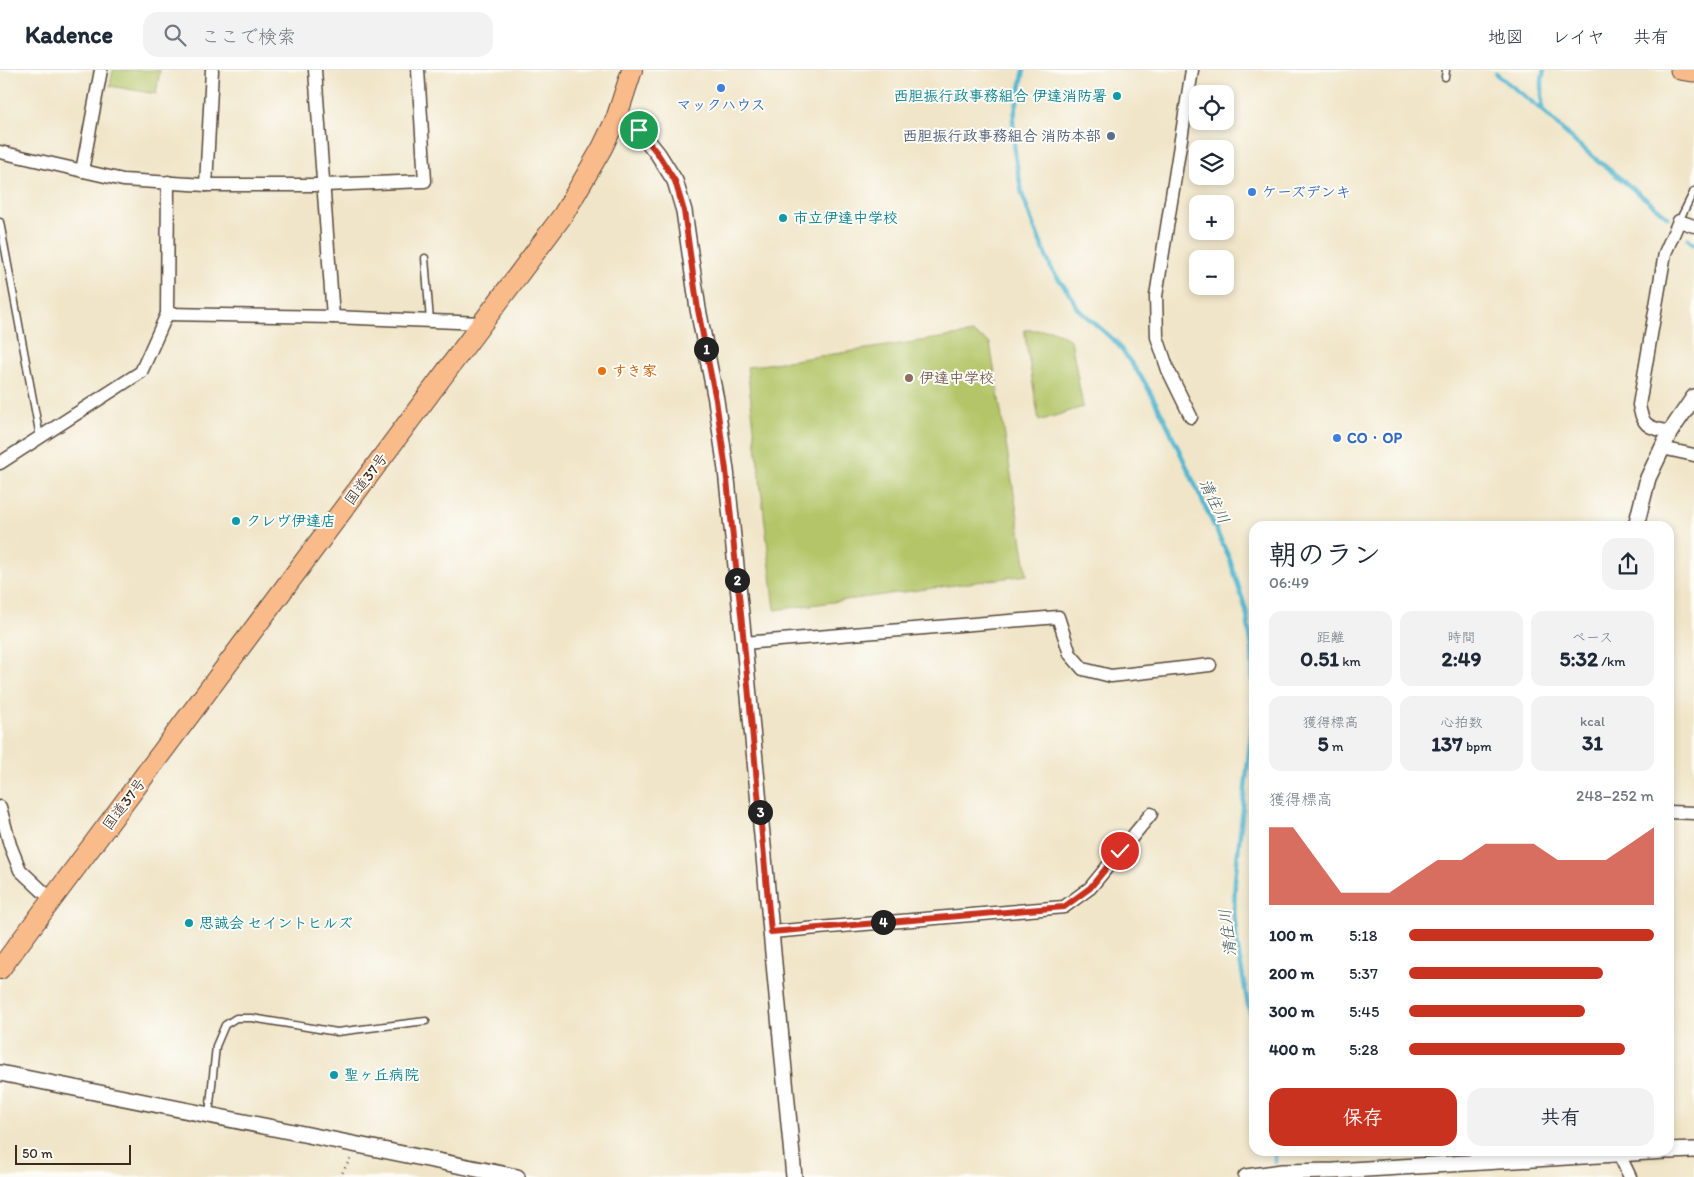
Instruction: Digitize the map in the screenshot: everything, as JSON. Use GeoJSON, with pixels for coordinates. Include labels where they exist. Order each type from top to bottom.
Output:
{"type":"FeatureCollection","features":[{"type":"Feature","properties":{"kind":"highway","name":"国道37号"},"geometry":{"type":"LineString","coordinates":[[0,969],[563,214],[602,148],[616,119],[632,70]]}},
{"type":"Feature","properties":{"kind":"main road"},"geometry":{"type":"LineString","coordinates":[[1680,70],[1694,72]]}},
{"type":"Feature","properties":{"kind":"street"},"geometry":{"type":"LineString","coordinates":[[82,171],[101,70]]}},
{"type":"Feature","properties":{"kind":"street"},"geometry":{"type":"LineString","coordinates":[[206,185],[212,70]]}},
{"type":"Feature","properties":{"kind":"street"},"geometry":{"type":"LineString","coordinates":[[315,70],[332,317]]}},
{"type":"Feature","properties":{"kind":"street"},"geometry":{"type":"LineString","coordinates":[[0,152],[123,180],[206,185],[324,185],[425,181],[418,70]]}},
{"type":"Feature","properties":{"kind":"street"},"geometry":{"type":"LineString","coordinates":[[1191,416],[1168,370],[1157,337],[1156,296],[1192,70]]}},
{"type":"Feature","properties":{"kind":"street"},"geometry":{"type":"LineString","coordinates":[[616,119],[639,130],[658,154],[675,181],[684,211],[698,310],[716,400],[726,470],[744,643],[794,1177]]}},
{"type":"Feature","properties":{"kind":"street"},"geometry":{"type":"LineString","coordinates":[[0,463],[141,372],[167,314],[168,182]]}},
{"type":"Feature","properties":{"kind":"street"},"geometry":{"type":"LineString","coordinates":[[1670,432],[1648,426],[1642,418],[1639,405],[1665,253],[1679,221],[1694,226]]}},
{"type":"Feature","properties":{"kind":"street"},"geometry":{"type":"LineString","coordinates":[[167,314],[332,317],[482,323]]}},
{"type":"Feature","properties":{"kind":"street"},"geometry":{"type":"LineString","coordinates":[[1637,521],[1648,478],[1670,432],[1694,396]]}},
{"type":"Feature","properties":{"kind":"street"},"geometry":{"type":"LineString","coordinates":[[1662,448],[1694,455]]}},
{"type":"Feature","properties":{"kind":"street"},"geometry":{"type":"LineString","coordinates":[[744,643],[1058,617],[1070,654],[1083,669],[1111,676],[1210,665]]}},
{"type":"Feature","properties":{"kind":"street"},"geometry":{"type":"LineString","coordinates":[[0,807],[10,845],[20,870],[52,900]]}},
{"type":"Feature","properties":{"kind":"street"},"geometry":{"type":"LineString","coordinates":[[1674,812],[1694,812]]}},
{"type":"Feature","properties":{"kind":"street"},"geometry":{"type":"LineString","coordinates":[[771,932],[1064,907],[1090,888],[1151,814]]}},
{"type":"Feature","properties":{"kind":"street"},"geometry":{"type":"LineString","coordinates":[[0,1073],[517,1177]]}},
{"type":"Feature","properties":{"kind":"street"},"geometry":{"type":"LineString","coordinates":[[1674,1151],[1694,1150]]}},
{"type":"Feature","properties":{"kind":"street"},"geometry":{"type":"LineString","coordinates":[[1246,1177],[1282,1172],[1334,1171],[1567,1156]]}},
{"type":"Feature","properties":{"kind":"street"},"geometry":{"type":"LineString","coordinates":[[1616,1156],[1630,1177]]}},
{"type":"Feature","properties":{"kind":"lane"},"geometry":{"type":"LineString","coordinates":[[1679,221],[1694,191]]}},
{"type":"Feature","properties":{"kind":"lane"},"geometry":{"type":"LineString","coordinates":[[0,222],[40,438]]}},
{"type":"Feature","properties":{"kind":"lane"},"geometry":{"type":"LineString","coordinates":[[425,258],[430,321]]}},
{"type":"Feature","properties":{"kind":"lane"},"geometry":{"type":"LineString","coordinates":[[209,1114],[216,1046],[225,1025],[236,1018],[252,1018],[337,1032],[426,1021]]}},
{"type":"Feature","properties":{"kind":"path"},"geometry":{"type":"LineString","coordinates":[[340,1177],[359,1144]]}},
{"type":"Feature","properties":{"kind":"green space"},"geometry":{"type":"Polygon","coordinates":[[[113,70],[160,70],[156,94],[110,86],[113,70]]]}},
{"type":"Feature","properties":{"kind":"green space"},"geometry":{"type":"Polygon","coordinates":[[[1024,330],[1053,330],[1071,340],[1083,407],[1039,421],[1024,330]]]}},
{"type":"Feature","properties":{"kind":"green space"},"geometry":{"type":"Polygon","coordinates":[[[973,333],[990,343],[1027,575],[775,610],[747,367],[973,333]]]}},
{"type":"Feature","properties":{"kind":"waterway","name":"清住川"},"geometry":{"type":"LineString","coordinates":[[1024,70],[1013,121],[1015,155],[1022,194],[1032,222],[1052,270],[1072,297],[1077,308],[1116,342],[1144,381],[1165,420],[1230,560],[1246,610],[1249,629]]}},
{"type":"Feature","properties":{"kind":"waterway"},"geometry":{"type":"LineString","coordinates":[[1544,70],[1542,110],[1575,142],[1668,217]]}},
{"type":"Feature","properties":{"kind":"waterway"},"geometry":{"type":"LineString","coordinates":[[1496,74],[1542,110]]}},
{"type":"Feature","properties":{"kind":"waterway"},"geometry":{"type":"LineString","coordinates":[[1688,239],[1694,244]]}},
{"type":"Feature","properties":{"kind":"waterway","name":"清住川"},"geometry":{"type":"LineString","coordinates":[[1249,752],[1235,880],[1234,913],[1237,944],[1249,1008]]}},
{"type":"Feature","properties":{"kind":"waterway","name":"清住川"},"geometry":{"type":"LineString","coordinates":[[1275,1156],[1275,1162]]}},
{"type":"Feature","properties":{"kind":"place","name":"マックハウス"},"geometry":{"type":"Point","coordinates":[721,88]}},
{"type":"Feature","properties":{"kind":"place","name":"西胆振行政事務組合 伊達消防署"},"geometry":{"type":"Point","coordinates":[1117,96]}},
{"type":"Feature","properties":{"kind":"place","name":"西胆振行政事務組合 消防本部"},"geometry":{"type":"Point","coordinates":[1111,136]}},
{"type":"Feature","properties":{"kind":"place","name":"ケーズデンキ"},"geometry":{"type":"Point","coordinates":[1252,192]}},
{"type":"Feature","properties":{"kind":"place","name":"市立伊達中学校"},"geometry":{"type":"Point","coordinates":[783,218]}},
{"type":"Feature","properties":{"kind":"place","name":"すき家"},"geometry":{"type":"Point","coordinates":[602,371]}},
{"type":"Feature","properties":{"kind":"place","name":"伊達中学校"},"geometry":{"type":"Point","coordinates":[909,378]}},
{"type":"Feature","properties":{"kind":"place","name":"CO・OP"},"geometry":{"type":"Point","coordinates":[1337,438]}},
{"type":"Feature","properties":{"kind":"place","name":"クレヴ伊達店"},"geometry":{"type":"Point","coordinates":[236,521]}},
{"type":"Feature","properties":{"kind":"place","name":"思誠会 セイントヒルズ"},"geometry":{"type":"Point","coordinates":[189,923]}},
{"type":"Feature","properties":{"kind":"place","name":"聖ヶ丘病院"},"geometry":{"type":"Point","coordinates":[334,1075]}},
{"type":"Feature","properties":{"kind":"route"},"geometry":{"type":"LineString","coordinates":[[639,130],[658,154],[675,181],[684,211],[698,310],[716,400],[726,470],[744,643],[771,932],[1064,907],[1090,888],[1120,851]]}}]}
